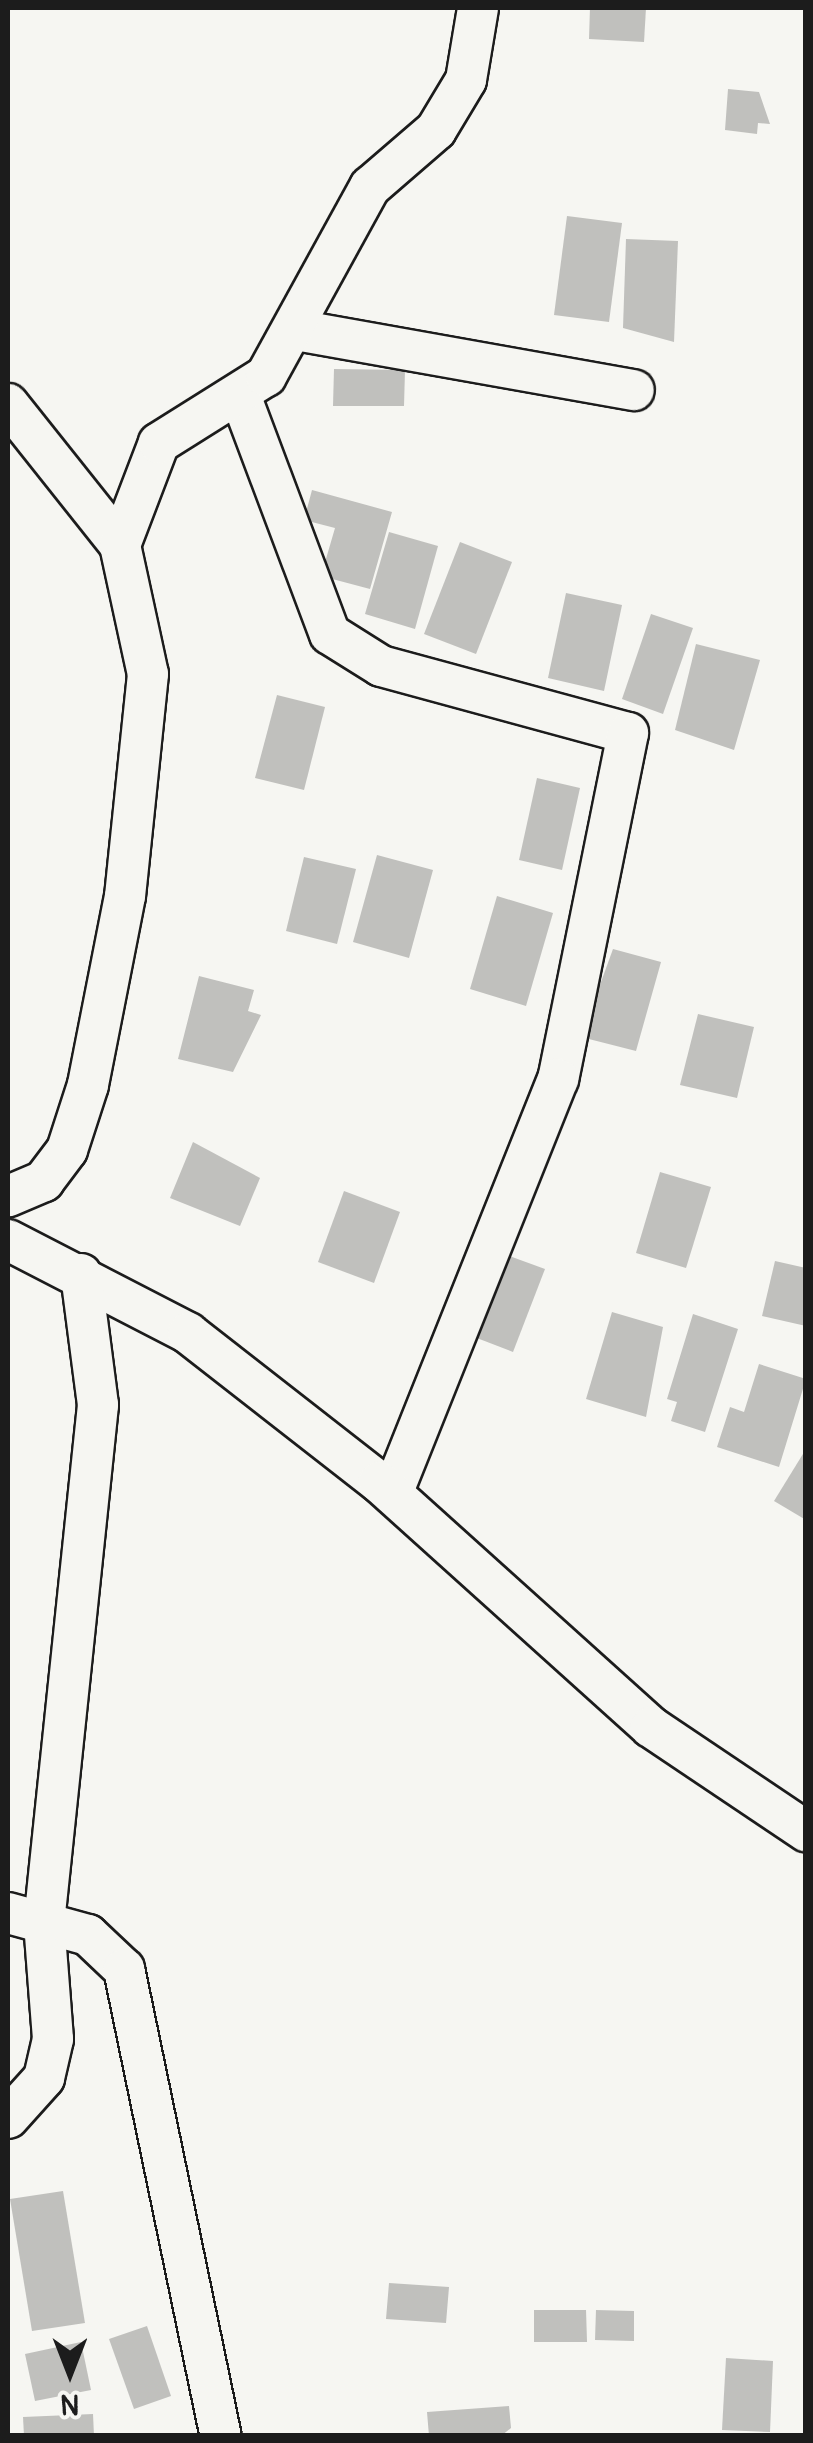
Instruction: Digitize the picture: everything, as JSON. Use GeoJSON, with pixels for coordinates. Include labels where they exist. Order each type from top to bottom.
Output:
{"type":"FeatureCollection","features":[{"type":"Feature","properties":{"kind":"street"},"geometry":{"type":"LineString","coordinates":[[120,544],[159,443],[266,376],[296,330],[370,187],[436,130],[466,80],[478,8]]}},
{"type":"Feature","properties":{"kind":"street"},"geometry":{"type":"LineString","coordinates":[[296,330],[634,390]]}},
{"type":"Feature","properties":{"kind":"street"},"geometry":{"type":"LineString","coordinates":[[240,395],[330,634],[381,666],[628,733],[558,1079],[392,1493]]}},
{"type":"Feature","properties":{"kind":"street"},"geometry":{"type":"LineString","coordinates":[[8,404],[120,544],[148,674],[124,896],[67,1150],[44,1181],[8,1196]]}},
{"type":"Feature","properties":{"kind":"street"},"geometry":{"type":"LineString","coordinates":[[8,1240],[81,1274],[188,1333],[392,1493],[651,1726],[806,1830]]}},
{"type":"Feature","properties":{"kind":"street"},"geometry":{"type":"LineString","coordinates":[[8,2118],[44,2078],[53,2038],[26,1918],[98,1405],[81,1274]]}},
{"type":"Feature","properties":{"kind":"street"},"geometry":{"type":"LineString","coordinates":[[26,1918],[88,1934],[124,1969],[220,2436]]}},
{"type":"Feature","properties":{"kind":"building"},"geometry":{"type":"Polygon","coordinates":[[[590,8],[646,8],[644,42],[589,39],[590,8]]]}},
{"type":"Feature","properties":{"kind":"building"},"geometry":{"type":"Polygon","coordinates":[[[728,89],[759,92],[770,124],[758,123],[757,134],[725,130],[728,89]]]}},
{"type":"Feature","properties":{"kind":"building"},"geometry":{"type":"Polygon","coordinates":[[[567,216],[622,223],[609,322],[554,315],[567,216]]]}},
{"type":"Feature","properties":{"kind":"building"},"geometry":{"type":"Polygon","coordinates":[[[626,239],[678,241],[674,342],[623,328],[626,239]]]}},
{"type":"Feature","properties":{"kind":"building"},"geometry":{"type":"Polygon","coordinates":[[[334,369],[405,370],[404,406],[333,406],[334,369]]]}},
{"type":"Feature","properties":{"kind":"building"},"geometry":{"type":"Polygon","coordinates":[[[312,490],[392,512],[370,589],[321,576],[335,528],[304,520],[312,490]]]}},
{"type":"Feature","properties":{"kind":"building"},"geometry":{"type":"Polygon","coordinates":[[[389,532],[438,546],[415,629],[365,614],[389,532]]]}},
{"type":"Feature","properties":{"kind":"building"},"geometry":{"type":"Polygon","coordinates":[[[460,542],[512,562],[476,654],[424,634],[460,542]]]}},
{"type":"Feature","properties":{"kind":"building"},"geometry":{"type":"Polygon","coordinates":[[[566,593],[622,605],[604,691],[548,678],[566,593]]]}},
{"type":"Feature","properties":{"kind":"building"},"geometry":{"type":"Polygon","coordinates":[[[651,614],[693,628],[663,714],[622,699],[651,614]]]}},
{"type":"Feature","properties":{"kind":"building"},"geometry":{"type":"Polygon","coordinates":[[[696,644],[760,660],[734,750],[675,730],[696,644]]]}},
{"type":"Feature","properties":{"kind":"building"},"geometry":{"type":"Polygon","coordinates":[[[277,695],[325,707],[304,790],[255,778],[277,695]]]}},
{"type":"Feature","properties":{"kind":"building"},"geometry":{"type":"Polygon","coordinates":[[[537,778],[580,788],[562,870],[519,860],[537,778]]]}},
{"type":"Feature","properties":{"kind":"building"},"geometry":{"type":"Polygon","coordinates":[[[377,855],[433,870],[409,958],[353,942],[377,855]]]}},
{"type":"Feature","properties":{"kind":"building"},"geometry":{"type":"Polygon","coordinates":[[[304,857],[356,869],[337,944],[286,931],[304,857]]]}},
{"type":"Feature","properties":{"kind":"building"},"geometry":{"type":"Polygon","coordinates":[[[497,896],[553,913],[526,1006],[470,989],[497,896]]]}},
{"type":"Feature","properties":{"kind":"building"},"geometry":{"type":"Polygon","coordinates":[[[613,949],[661,962],[636,1051],[581,1037],[613,949]]]}},
{"type":"Feature","properties":{"kind":"building"},"geometry":{"type":"Polygon","coordinates":[[[199,976],[254,990],[248,1011],[261,1015],[233,1072],[178,1059],[199,976]]]}},
{"type":"Feature","properties":{"kind":"building"},"geometry":{"type":"Polygon","coordinates":[[[698,1014],[754,1027],[737,1098],[680,1085],[698,1014]]]}},
{"type":"Feature","properties":{"kind":"building"},"geometry":{"type":"Polygon","coordinates":[[[193,1142],[260,1178],[240,1226],[170,1198],[193,1142]]]}},
{"type":"Feature","properties":{"kind":"building"},"geometry":{"type":"Polygon","coordinates":[[[660,1172],[711,1187],[686,1268],[636,1253],[660,1172]]]}},
{"type":"Feature","properties":{"kind":"building"},"geometry":{"type":"Polygon","coordinates":[[[344,1191],[400,1212],[374,1283],[318,1262],[344,1191]]]}},
{"type":"Feature","properties":{"kind":"building"},"geometry":{"type":"Polygon","coordinates":[[[501,1253],[545,1269],[513,1352],[469,1335],[501,1253]]]}},
{"type":"Feature","properties":{"kind":"building"},"geometry":{"type":"Polygon","coordinates":[[[775,1261],[806,1268],[806,1326],[762,1316],[775,1261]]]}},
{"type":"Feature","properties":{"kind":"building"},"geometry":{"type":"Polygon","coordinates":[[[612,1312],[663,1327],[646,1417],[586,1399],[612,1312]]]}},
{"type":"Feature","properties":{"kind":"building"},"geometry":{"type":"Polygon","coordinates":[[[693,1314],[738,1329],[705,1432],[671,1421],[677,1402],[667,1399],[693,1314]]]}},
{"type":"Feature","properties":{"kind":"building"},"geometry":{"type":"Polygon","coordinates":[[[759,1364],[806,1379],[779,1467],[717,1447],[730,1407],[744,1412],[759,1364]]]}},
{"type":"Feature","properties":{"kind":"building"},"geometry":{"type":"Polygon","coordinates":[[[806,1449],[806,1520],[774,1501],[806,1449]]]}},
{"type":"Feature","properties":{"kind":"building"},"geometry":{"type":"Polygon","coordinates":[[[63,2191],[85,2323],[32,2331],[10,2199],[63,2191]]]}},
{"type":"Feature","properties":{"kind":"building"},"geometry":{"type":"Polygon","coordinates":[[[389,2283],[449,2287],[446,2323],[386,2319],[389,2283]]]}},
{"type":"Feature","properties":{"kind":"building"},"geometry":{"type":"Polygon","coordinates":[[[534,2310],[586,2310],[587,2342],[534,2342],[534,2310]]]}},
{"type":"Feature","properties":{"kind":"building"},"geometry":{"type":"Polygon","coordinates":[[[596,2310],[634,2311],[634,2341],[595,2340],[596,2310]]]}},
{"type":"Feature","properties":{"kind":"building"},"geometry":{"type":"Polygon","coordinates":[[[147,2326],[171,2396],[134,2409],[109,2339],[147,2326]]]}},
{"type":"Feature","properties":{"kind":"building"},"geometry":{"type":"Polygon","coordinates":[[[81,2342],[91,2390],[35,2401],[25,2354],[81,2342]]]}},
{"type":"Feature","properties":{"kind":"building"},"geometry":{"type":"Polygon","coordinates":[[[726,2358],[773,2361],[770,2432],[722,2430],[726,2358]]]}},
{"type":"Feature","properties":{"kind":"building"},"geometry":{"type":"Polygon","coordinates":[[[509,2406],[511,2428],[501,2436],[429,2436],[427,2412],[509,2406]]]}},
{"type":"Feature","properties":{"kind":"building"},"geometry":{"type":"Polygon","coordinates":[[[93,2414],[94,2436],[24,2436],[23,2417],[93,2414]]]}}]}
